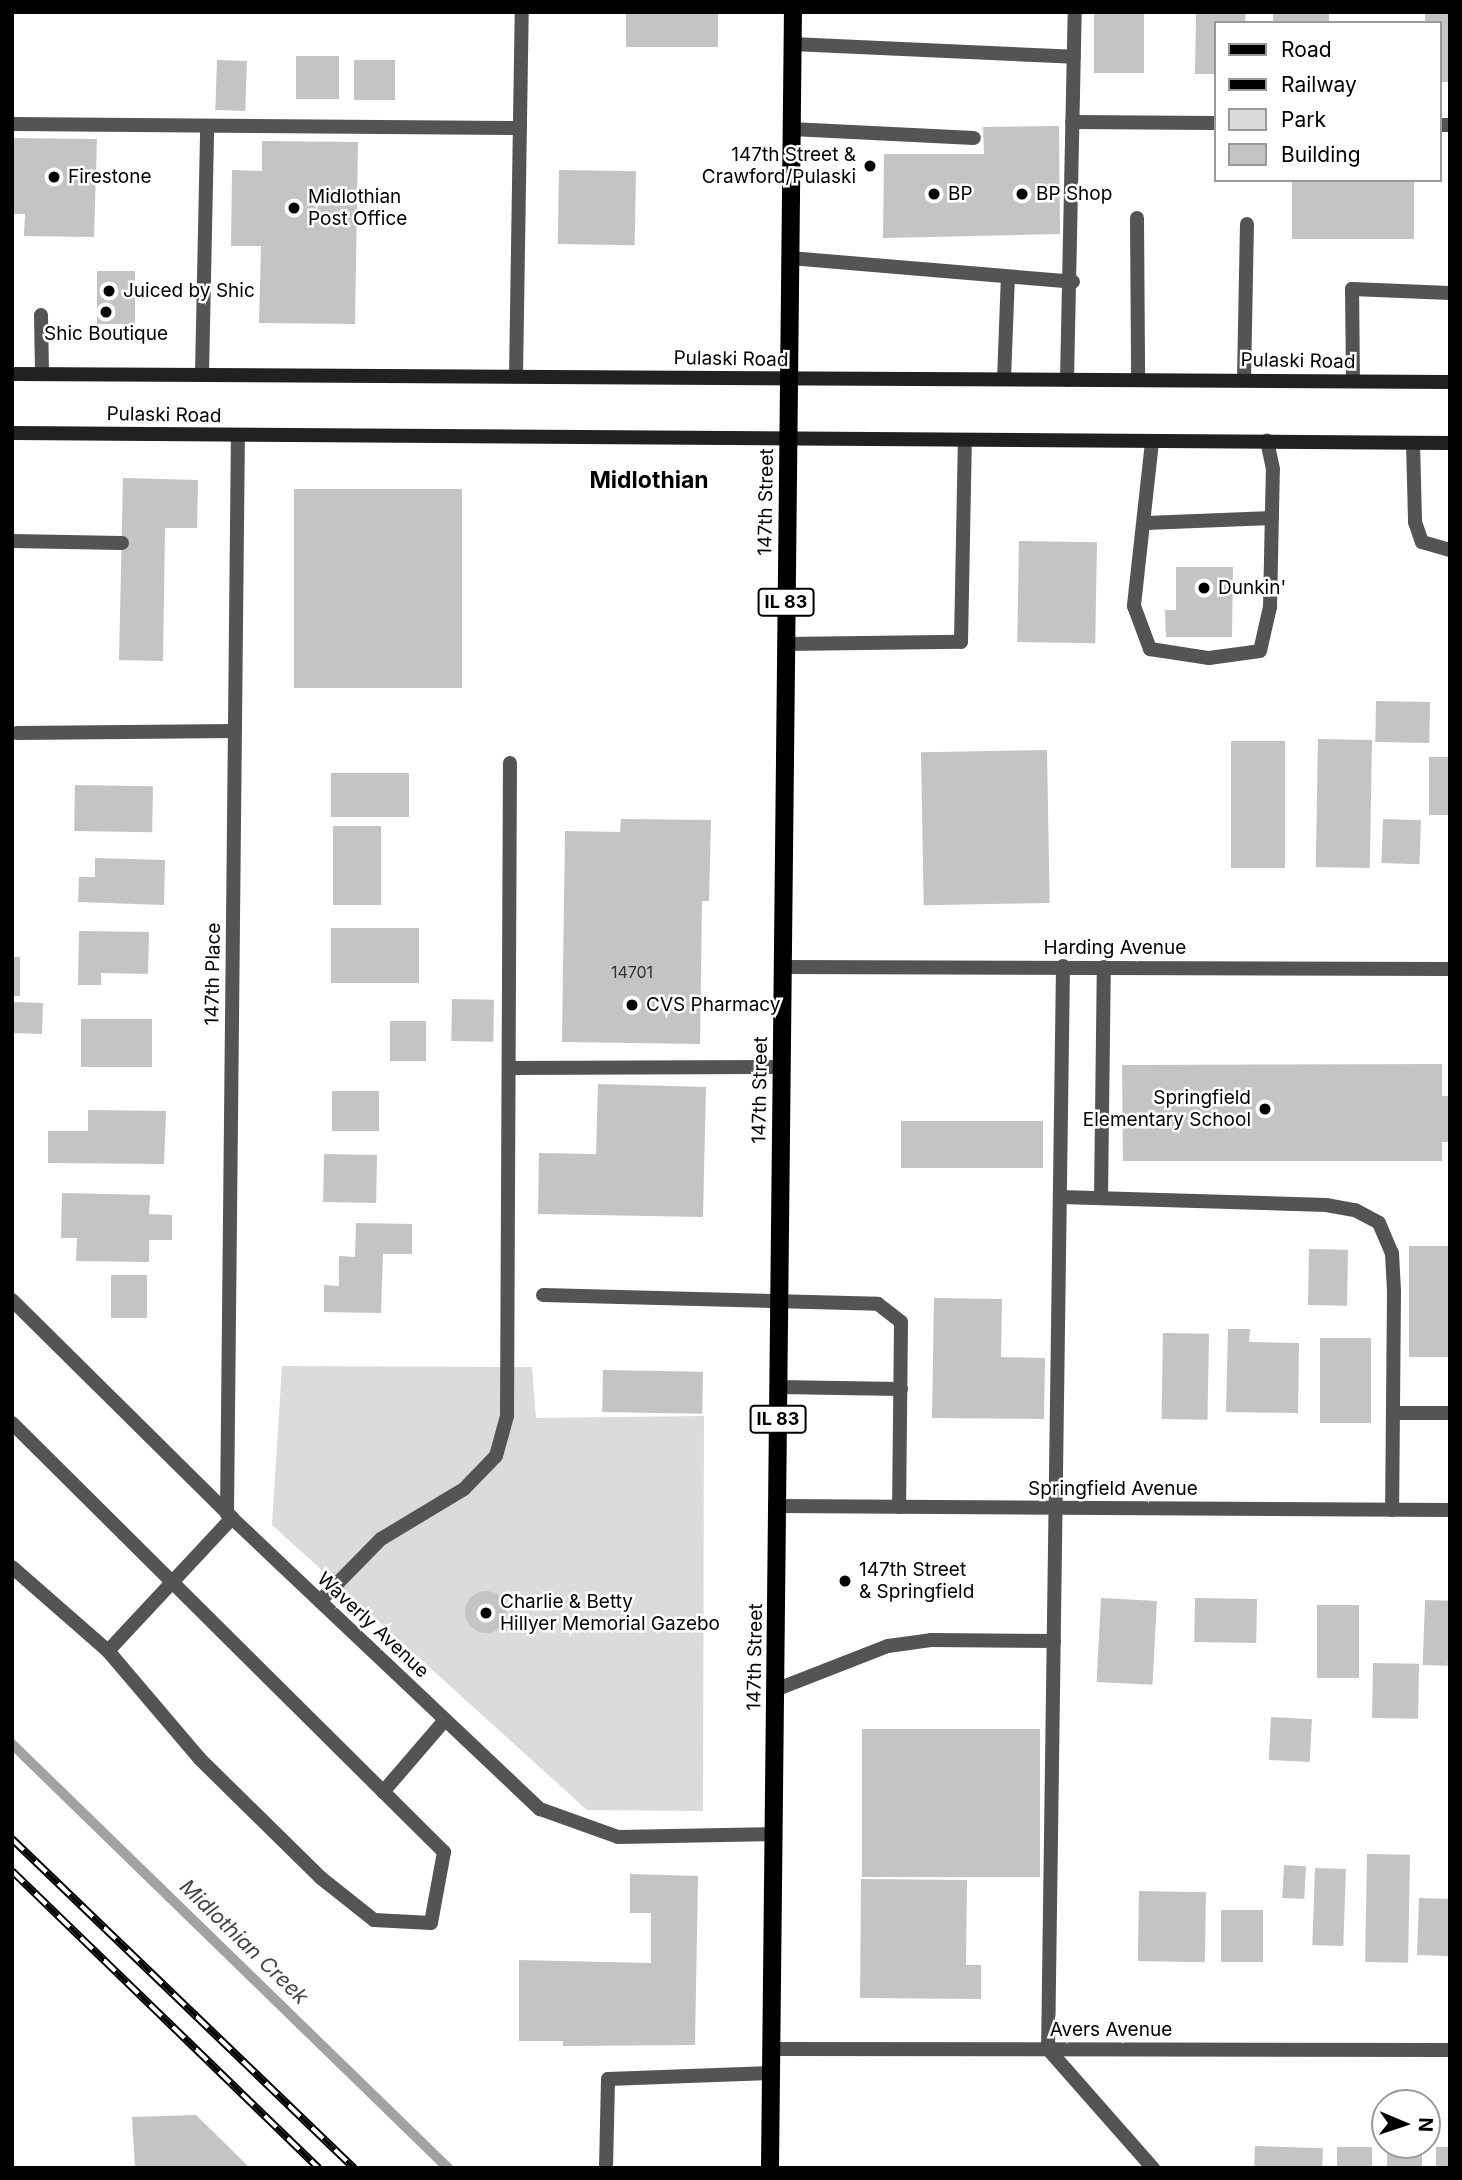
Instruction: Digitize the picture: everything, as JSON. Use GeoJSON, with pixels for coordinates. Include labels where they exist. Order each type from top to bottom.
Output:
{"type":"FeatureCollection","features":[{"type":"Feature","properties":{"kind":"main road","name":"147th Street"},"geometry":{"type":"LineString","coordinates":[[770,2168],[793,12]]}},
{"type":"Feature","properties":{"kind":"main road","name":"Pulaski Road"},"geometry":{"type":"LineString","coordinates":[[12,374],[1450,382]]}},
{"type":"Feature","properties":{"kind":"main road","name":"Pulaski Road"},"geometry":{"type":"LineString","coordinates":[[12,433],[1450,443]]}},
{"type":"Feature","properties":{"kind":"street"},"geometry":{"type":"LineString","coordinates":[[516,376],[522,12]]}},
{"type":"Feature","properties":{"kind":"street"},"geometry":{"type":"LineString","coordinates":[[1067,380],[1073,282],[1072,122],[1075,12]]}},
{"type":"Feature","properties":{"kind":"street"},"geometry":{"type":"LineString","coordinates":[[792,44],[1074,57]]}},
{"type":"Feature","properties":{"kind":"street"},"geometry":{"type":"LineString","coordinates":[[1072,122],[1214,123]]}},
{"type":"Feature","properties":{"kind":"street"},"geometry":{"type":"LineString","coordinates":[[12,124],[520,128]]}},
{"type":"Feature","properties":{"kind":"street"},"geometry":{"type":"LineString","coordinates":[[202,374],[207,126]]}},
{"type":"Feature","properties":{"kind":"street"},"geometry":{"type":"LineString","coordinates":[[791,129],[974,138]]}},
{"type":"Feature","properties":{"kind":"street"},"geometry":{"type":"LineString","coordinates":[[1138,218],[1138,380]]}},
{"type":"Feature","properties":{"kind":"street"},"geometry":{"type":"LineString","coordinates":[[1244,379],[1247,224]]}},
{"type":"Feature","properties":{"kind":"street"},"geometry":{"type":"LineString","coordinates":[[790,258],[1073,282]]}},
{"type":"Feature","properties":{"kind":"street"},"geometry":{"type":"LineString","coordinates":[[1004,379],[1008,276]]}},
{"type":"Feature","properties":{"kind":"street"},"geometry":{"type":"LineString","coordinates":[[1353,381],[1352,289],[1450,293]]}},
{"type":"Feature","properties":{"kind":"street"},"geometry":{"type":"LineString","coordinates":[[41,315],[42,374]]}},
{"type":"Feature","properties":{"kind":"street","name":"147th Place"},"geometry":{"type":"LineString","coordinates":[[230,1516],[238,435]]}},
{"type":"Feature","properties":{"kind":"street"},"geometry":{"type":"LineString","coordinates":[[785,644],[961,642],[965,441]]}},
{"type":"Feature","properties":{"kind":"street"},"geometry":{"type":"LineString","coordinates":[[1152,442],[1146,523],[1134,606],[1150,649],[1209,658],[1260,651],[1270,607],[1273,469],[1267,442]]}},
{"type":"Feature","properties":{"kind":"street"},"geometry":{"type":"LineString","coordinates":[[1413,443],[1415,522],[1422,542],[1450,550]]}},
{"type":"Feature","properties":{"kind":"street"},"geometry":{"type":"LineString","coordinates":[[1146,523],[1272,519]]}},
{"type":"Feature","properties":{"kind":"street"},"geometry":{"type":"LineString","coordinates":[[12,541],[122,543]]}},
{"type":"Feature","properties":{"kind":"street"},"geometry":{"type":"LineString","coordinates":[[17,733],[235,731]]}},
{"type":"Feature","properties":{"kind":"street"},"geometry":{"type":"LineString","coordinates":[[320,1601],[381,1539],[464,1489],[496,1456],[507,1416],[510,763]]}},
{"type":"Feature","properties":{"kind":"street"},"geometry":{"type":"LineString","coordinates":[[1063,966],[1048,2049],[1153,2168]]}},
{"type":"Feature","properties":{"kind":"street","name":"Harding Avenue"},"geometry":{"type":"LineString","coordinates":[[782,967],[1449,969]]}},
{"type":"Feature","properties":{"kind":"street"},"geometry":{"type":"LineString","coordinates":[[1101,1198],[1104,967]]}},
{"type":"Feature","properties":{"kind":"street"},"geometry":{"type":"LineString","coordinates":[[509,1068],[781,1067]]}},
{"type":"Feature","properties":{"kind":"street"},"geometry":{"type":"LineString","coordinates":[[1060,1197],[1326,1205],[1355,1210],[1379,1223],[1392,1253],[1395,1292],[1392,1510]]}},
{"type":"Feature","properties":{"kind":"street"},"geometry":{"type":"LineString","coordinates":[[543,1295],[878,1304],[901,1322],[899,1507]]}},
{"type":"Feature","properties":{"kind":"street","name":"Waverly Avenue"},"geometry":{"type":"LineString","coordinates":[[12,1300],[230,1516],[540,1809],[618,1837],[774,1834]]}},
{"type":"Feature","properties":{"kind":"street"},"geometry":{"type":"LineString","coordinates":[[778,1387],[901,1389]]}},
{"type":"Feature","properties":{"kind":"street"},"geometry":{"type":"LineString","coordinates":[[1393,1413],[1450,1413]]}},
{"type":"Feature","properties":{"kind":"street"},"geometry":{"type":"LineString","coordinates":[[12,1423],[444,1852],[431,1923],[374,1920],[321,1878],[200,1759],[108,1651],[12,1567]]}},
{"type":"Feature","properties":{"kind":"street","name":"Springfield Avenue"},"geometry":{"type":"LineString","coordinates":[[777,1506],[1450,1510]]}},
{"type":"Feature","properties":{"kind":"street"},"geometry":{"type":"LineString","coordinates":[[108,1651],[230,1516]]}},
{"type":"Feature","properties":{"kind":"street"},"geometry":{"type":"LineString","coordinates":[[775,1690],[888,1646],[931,1640],[1054,1642]]}},
{"type":"Feature","properties":{"kind":"street"},"geometry":{"type":"LineString","coordinates":[[383,1792],[445,1720]]}},
{"type":"Feature","properties":{"kind":"street","name":"Avers Avenue"},"geometry":{"type":"LineString","coordinates":[[772,2049],[1450,2050]]}},
{"type":"Feature","properties":{"kind":"street"},"geometry":{"type":"LineString","coordinates":[[606,2168],[608,2079],[772,2073]]}},
{"type":"Feature","properties":{"kind":"green space"},"geometry":{"type":"Polygon","coordinates":[[[282,1366],[532,1367],[536,1418],[704,1416],[703,1811],[587,1810],[272,1525],[282,1366]]]}},
{"type":"Feature","properties":{"kind":"building"},"geometry":{"type":"Polygon","coordinates":[[[626,12],[718,12],[718,47],[626,47],[626,12]]]}},
{"type":"Feature","properties":{"kind":"building"},"geometry":{"type":"Polygon","coordinates":[[[1094,12],[1144,12],[1144,73],[1094,73],[1094,12]]]}},
{"type":"Feature","properties":{"kind":"building"},"geometry":{"type":"Polygon","coordinates":[[[1196,12],[1246,12],[1245,21],[1214,21],[1214,74],[1195,74],[1196,12]]]}},
{"type":"Feature","properties":{"kind":"building"},"geometry":{"type":"Polygon","coordinates":[[[1273,12],[1329,12],[1329,21],[1273,21],[1273,12]]]}},
{"type":"Feature","properties":{"kind":"building"},"geometry":{"type":"Polygon","coordinates":[[[1425,12],[1450,12],[1450,82],[1441,82],[1441,21],[1425,21],[1425,12]]]}},
{"type":"Feature","properties":{"kind":"building"},"geometry":{"type":"Polygon","coordinates":[[[296,56],[339,56],[339,99],[296,99],[296,56]]]}},
{"type":"Feature","properties":{"kind":"building"},"geometry":{"type":"Polygon","coordinates":[[[217,60],[247,61],[245,111],[215,110],[217,60]]]}},
{"type":"Feature","properties":{"kind":"building"},"geometry":{"type":"Polygon","coordinates":[[[354,60],[395,60],[395,100],[354,100],[354,60]]]}},
{"type":"Feature","properties":{"kind":"building"},"geometry":{"type":"Polygon","coordinates":[[[1059,126],[1060,234],[883,238],[884,154],[984,154],[983,127],[1059,126]]]}},
{"type":"Feature","properties":{"kind":"building","name":"Firestone"},"geometry":{"type":"Polygon","coordinates":[[[12,138],[97,139],[94,237],[24,236],[25,214],[12,214],[12,138]]]}},
{"type":"Feature","properties":{"kind":"building","name":"Midlothian Post Office"},"geometry":{"type":"Polygon","coordinates":[[[262,141],[358,142],[355,324],[259,323],[261,246],[231,246],[232,170],[262,171],[262,141]]]}},
{"type":"Feature","properties":{"kind":"building"},"geometry":{"type":"Polygon","coordinates":[[[559,170],[636,171],[635,245],[558,244],[559,170]]]}},
{"type":"Feature","properties":{"kind":"building"},"geometry":{"type":"Polygon","coordinates":[[[1292,182],[1414,182],[1414,239],[1292,239],[1292,182]]]}},
{"type":"Feature","properties":{"kind":"building"},"geometry":{"type":"Polygon","coordinates":[[[97,271],[135,271],[135,324],[97,324],[97,271]]]}},
{"type":"Feature","properties":{"kind":"building"},"geometry":{"type":"Polygon","coordinates":[[[123,478],[198,480],[197,528],[165,528],[163,661],[119,660],[123,478]]]}},
{"type":"Feature","properties":{"kind":"building"},"geometry":{"type":"Polygon","coordinates":[[[294,489],[462,489],[462,688],[294,688],[294,489]]]}},
{"type":"Feature","properties":{"kind":"building"},"geometry":{"type":"Polygon","coordinates":[[[1019,541],[1097,542],[1095,643],[1017,642],[1019,541]]]}},
{"type":"Feature","properties":{"kind":"building","name":"Dunkin'"},"geometry":{"type":"Polygon","coordinates":[[[1176,567],[1233,567],[1232,637],[1166,637],[1165,610],[1176,610],[1176,567]]]}},
{"type":"Feature","properties":{"kind":"building"},"geometry":{"type":"Polygon","coordinates":[[[1376,701],[1430,702],[1429,743],[1375,742],[1376,701]]]}},
{"type":"Feature","properties":{"kind":"building"},"geometry":{"type":"Polygon","coordinates":[[[1318,739],[1372,740],[1370,868],[1316,867],[1318,739]]]}},
{"type":"Feature","properties":{"kind":"building"},"geometry":{"type":"Polygon","coordinates":[[[1231,741],[1285,741],[1285,868],[1231,868],[1231,741]]]}},
{"type":"Feature","properties":{"kind":"building"},"geometry":{"type":"Polygon","coordinates":[[[1047,750],[1050,903],[924,905],[921,752],[1047,750]]]}},
{"type":"Feature","properties":{"kind":"building"},"geometry":{"type":"Polygon","coordinates":[[[1429,757],[1450,757],[1450,815],[1429,815],[1429,757]]]}},
{"type":"Feature","properties":{"kind":"building"},"geometry":{"type":"Polygon","coordinates":[[[331,773],[409,773],[409,817],[331,817],[331,773]]]}},
{"type":"Feature","properties":{"kind":"building"},"geometry":{"type":"Polygon","coordinates":[[[75,785],[153,786],[152,832],[74,831],[75,785]]]}},
{"type":"Feature","properties":{"kind":"building","name":"CVS Pharmacy"},"geometry":{"type":"Polygon","coordinates":[[[621,819],[711,820],[709,901],[702,901],[700,1044],[562,1042],[565,831],[620,832],[621,819]]]}},
{"type":"Feature","properties":{"kind":"building"},"geometry":{"type":"Polygon","coordinates":[[[1383,819],[1421,820],[1419,864],[1381,863],[1383,819]]]}},
{"type":"Feature","properties":{"kind":"building"},"geometry":{"type":"Polygon","coordinates":[[[333,826],[381,826],[381,905],[333,905],[333,826]]]}},
{"type":"Feature","properties":{"kind":"building"},"geometry":{"type":"Polygon","coordinates":[[[95,858],[165,860],[164,905],[78,902],[79,877],[95,877],[95,858]]]}},
{"type":"Feature","properties":{"kind":"building"},"geometry":{"type":"Polygon","coordinates":[[[331,928],[419,928],[419,983],[331,983],[331,928]]]}},
{"type":"Feature","properties":{"kind":"building"},"geometry":{"type":"Polygon","coordinates":[[[79,931],[149,932],[148,974],[101,973],[101,985],[78,985],[79,931]]]}},
{"type":"Feature","properties":{"kind":"building"},"geometry":{"type":"Polygon","coordinates":[[[12,957],[20,957],[20,996],[12,996],[12,957]]]}},
{"type":"Feature","properties":{"kind":"building"},"geometry":{"type":"Polygon","coordinates":[[[452,999],[494,1000],[493,1042],[451,1041],[452,999]]]}},
{"type":"Feature","properties":{"kind":"building"},"geometry":{"type":"Polygon","coordinates":[[[12,1002],[43,1003],[42,1034],[12,1033],[12,1002]]]}},
{"type":"Feature","properties":{"kind":"building"},"geometry":{"type":"Polygon","coordinates":[[[81,1019],[152,1019],[152,1067],[81,1067],[81,1019]]]}},
{"type":"Feature","properties":{"kind":"building"},"geometry":{"type":"Polygon","coordinates":[[[390,1021],[426,1021],[426,1061],[390,1061],[390,1021]]]}},
{"type":"Feature","properties":{"kind":"building"},"geometry":{"type":"Polygon","coordinates":[[[1442,1064],[1442,1096],[1450,1096],[1450,1142],[1442,1142],[1442,1161],[1123,1161],[1122,1065],[1442,1064]]]}},
{"type":"Feature","properties":{"kind":"building"},"geometry":{"type":"Polygon","coordinates":[[[598,1084],[706,1087],[703,1217],[538,1214],[539,1153],[596,1154],[598,1084]]]}},
{"type":"Feature","properties":{"kind":"building"},"geometry":{"type":"Polygon","coordinates":[[[332,1091],[379,1091],[379,1131],[332,1131],[332,1091]]]}},
{"type":"Feature","properties":{"kind":"building"},"geometry":{"type":"Polygon","coordinates":[[[88,1110],[166,1111],[164,1164],[48,1163],[48,1131],[88,1131],[88,1110]]]}},
{"type":"Feature","properties":{"kind":"building"},"geometry":{"type":"Polygon","coordinates":[[[901,1121],[1043,1121],[1043,1168],[901,1168],[901,1121]]]}},
{"type":"Feature","properties":{"kind":"building"},"geometry":{"type":"Polygon","coordinates":[[[324,1154],[377,1155],[376,1203],[323,1202],[324,1154]]]}},
{"type":"Feature","properties":{"kind":"building"},"geometry":{"type":"Polygon","coordinates":[[[62,1193],[150,1195],[149,1214],[172,1215],[172,1240],[149,1240],[149,1262],[76,1261],[77,1238],[61,1238],[62,1193]]]}},
{"type":"Feature","properties":{"kind":"building"},"geometry":{"type":"Polygon","coordinates":[[[356,1223],[412,1224],[412,1254],[383,1254],[381,1313],[324,1312],[324,1285],[339,1286],[339,1256],[355,1257],[356,1223]]]}},
{"type":"Feature","properties":{"kind":"building"},"geometry":{"type":"Polygon","coordinates":[[[1409,1246],[1450,1246],[1450,1357],[1409,1357],[1409,1246]]]}},
{"type":"Feature","properties":{"kind":"building"},"geometry":{"type":"Polygon","coordinates":[[[1309,1249],[1348,1250],[1347,1306],[1308,1305],[1309,1249]]]}},
{"type":"Feature","properties":{"kind":"building"},"geometry":{"type":"Polygon","coordinates":[[[111,1275],[147,1275],[147,1318],[111,1318],[111,1275]]]}},
{"type":"Feature","properties":{"kind":"building"},"geometry":{"type":"Polygon","coordinates":[[[934,1298],[1002,1299],[1001,1357],[1045,1358],[1044,1419],[932,1418],[934,1298]]]}},
{"type":"Feature","properties":{"kind":"building"},"geometry":{"type":"Polygon","coordinates":[[[1228,1329],[1250,1329],[1249,1342],[1299,1343],[1298,1413],[1226,1412],[1228,1329]]]}},
{"type":"Feature","properties":{"kind":"building"},"geometry":{"type":"Polygon","coordinates":[[[1163,1333],[1209,1334],[1207,1420],[1161,1419],[1163,1333]]]}},
{"type":"Feature","properties":{"kind":"building"},"geometry":{"type":"Polygon","coordinates":[[[1320,1338],[1371,1338],[1371,1423],[1320,1423],[1320,1338]]]}},
{"type":"Feature","properties":{"kind":"building"},"geometry":{"type":"Polygon","coordinates":[[[603,1370],[703,1372],[702,1414],[602,1412],[603,1370]]]}},
{"type":"Feature","properties":{"kind":"building","name":"Charlie & Betty Hillyer Memorial Gazebo"},"geometry":{"type":"Polygon","coordinates":[[[486,1591],[501,1597],[507,1612],[501,1627],[486,1633],[471,1627],[465,1612],[471,1597],[486,1591]]]}},
{"type":"Feature","properties":{"kind":"building"},"geometry":{"type":"Polygon","coordinates":[[[1101,1598],[1157,1601],[1153,1685],[1097,1682],[1101,1598]]]}},
{"type":"Feature","properties":{"kind":"building"},"geometry":{"type":"Polygon","coordinates":[[[1195,1598],[1257,1599],[1256,1643],[1194,1642],[1195,1598]]]}},
{"type":"Feature","properties":{"kind":"building"},"geometry":{"type":"Polygon","coordinates":[[[1425,1600],[1450,1601],[1448,1666],[1423,1665],[1425,1600]]]}},
{"type":"Feature","properties":{"kind":"building"},"geometry":{"type":"Polygon","coordinates":[[[1317,1605],[1359,1605],[1359,1678],[1317,1678],[1317,1605]]]}},
{"type":"Feature","properties":{"kind":"building"},"geometry":{"type":"Polygon","coordinates":[[[1373,1663],[1419,1664],[1418,1719],[1372,1718],[1373,1663]]]}},
{"type":"Feature","properties":{"kind":"building"},"geometry":{"type":"Polygon","coordinates":[[[1271,1717],[1312,1719],[1310,1762],[1269,1760],[1271,1717]]]}},
{"type":"Feature","properties":{"kind":"building"},"geometry":{"type":"Polygon","coordinates":[[[862,1729],[1040,1729],[1040,1877],[862,1877],[862,1729]]]}},
{"type":"Feature","properties":{"kind":"building"},"geometry":{"type":"Polygon","coordinates":[[[1367,1854],[1410,1855],[1408,1963],[1365,1962],[1367,1854]]]}},
{"type":"Feature","properties":{"kind":"building"},"geometry":{"type":"Polygon","coordinates":[[[1284,1865],[1306,1866],[1304,1899],[1282,1898],[1284,1865]]]}},
{"type":"Feature","properties":{"kind":"building"},"geometry":{"type":"Polygon","coordinates":[[[1315,1868],[1346,1869],[1343,1946],[1312,1945],[1315,1868]]]}},
{"type":"Feature","properties":{"kind":"building"},"geometry":{"type":"Polygon","coordinates":[[[630,1874],[698,1876],[695,2045],[563,2046],[563,2041],[519,2041],[519,1960],[651,1963],[651,1913],[630,1913],[630,1874]]]}},
{"type":"Feature","properties":{"kind":"building"},"geometry":{"type":"Polygon","coordinates":[[[861,1879],[967,1880],[966,1965],[981,1965],[981,1999],[860,1998],[861,1879]]]}},
{"type":"Feature","properties":{"kind":"building"},"geometry":{"type":"Polygon","coordinates":[[[1139,1891],[1206,1892],[1205,1962],[1138,1961],[1139,1891]]]}},
{"type":"Feature","properties":{"kind":"building"},"geometry":{"type":"Polygon","coordinates":[[[1419,1898],[1450,1899],[1448,1956],[1417,1955],[1419,1898]]]}},
{"type":"Feature","properties":{"kind":"building"},"geometry":{"type":"Polygon","coordinates":[[[1221,1910],[1263,1910],[1263,1962],[1221,1962],[1221,1910]]]}},
{"type":"Feature","properties":{"kind":"building"},"geometry":{"type":"Polygon","coordinates":[[[196,2115],[250,2168],[135,2168],[132,2117],[196,2115]]]}},
{"type":"Feature","properties":{"kind":"building"},"geometry":{"type":"Polygon","coordinates":[[[1255,2146],[1323,2148],[1322,2168],[1254,2168],[1255,2146]]]}},
{"type":"Feature","properties":{"kind":"building"},"geometry":{"type":"Polygon","coordinates":[[[1337,2147],[1371,2147],[1372,2168],[1337,2168],[1337,2147]]]}},
{"type":"Feature","properties":{"kind":"building"},"geometry":{"type":"Polygon","coordinates":[[[1441,2147],[1450,2147],[1450,2168],[1436,2168],[1436,2159],[1441,2159],[1441,2147]]]}},
{"type":"Feature","properties":{"kind":"building"},"geometry":{"type":"Polygon","coordinates":[[[1387,2159],[1422,2159],[1422,2168],[1387,2168],[1387,2159]]]}},
{"type":"Feature","properties":{"kind":"waterway","name":"Midlothian Creek"},"geometry":{"type":"LineString","coordinates":[[12,1744],[448,2168]]}},
{"type":"Feature","properties":{"kind":"railway"},"geometry":{"type":"LineString","coordinates":[[12,1839],[354,2168]]}},
{"type":"Feature","properties":{"kind":"railway"},"geometry":{"type":"LineString","coordinates":[[12,1871],[319,2168]]}},
{"type":"Feature","properties":{"kind":"place","name":"147th Street & Crawford/Pulaski"},"geometry":{"type":"Point","coordinates":[870,166]}},
{"type":"Feature","properties":{"kind":"place","name":"Firestone"},"geometry":{"type":"Point","coordinates":[54,177]}},
{"type":"Feature","properties":{"kind":"place","name":"BP"},"geometry":{"type":"Point","coordinates":[934,194]}},
{"type":"Feature","properties":{"kind":"place","name":"BP Shop"},"geometry":{"type":"Point","coordinates":[1022,194]}},
{"type":"Feature","properties":{"kind":"place","name":"Midlothian Post Office"},"geometry":{"type":"Point","coordinates":[294,208]}},
{"type":"Feature","properties":{"kind":"place","name":"Juiced by Shic"},"geometry":{"type":"Point","coordinates":[109,291]}},
{"type":"Feature","properties":{"kind":"place","name":"Shic Boutique"},"geometry":{"type":"Point","coordinates":[106,312]}},
{"type":"Feature","properties":{"kind":"place","name":"Dunkin'"},"geometry":{"type":"Point","coordinates":[1204,588]}},
{"type":"Feature","properties":{"kind":"place","name":"CVS Pharmacy"},"geometry":{"type":"Point","coordinates":[632,1005]}},
{"type":"Feature","properties":{"kind":"place","name":"Springfield Elementary School"},"geometry":{"type":"Point","coordinates":[1265,1109]}},
{"type":"Feature","properties":{"kind":"place","name":"147th Street & Springfield"},"geometry":{"type":"Point","coordinates":[845,1581]}},
{"type":"Feature","properties":{"kind":"place","name":"Charlie & Betty Hillyer Memorial Gazebo"},"geometry":{"type":"Point","coordinates":[486,1613]}},
{"type":"Feature","properties":{"kind":"district","name":"Midlothian"},"geometry":{"type":"Point","coordinates":[649,480]}}]}
